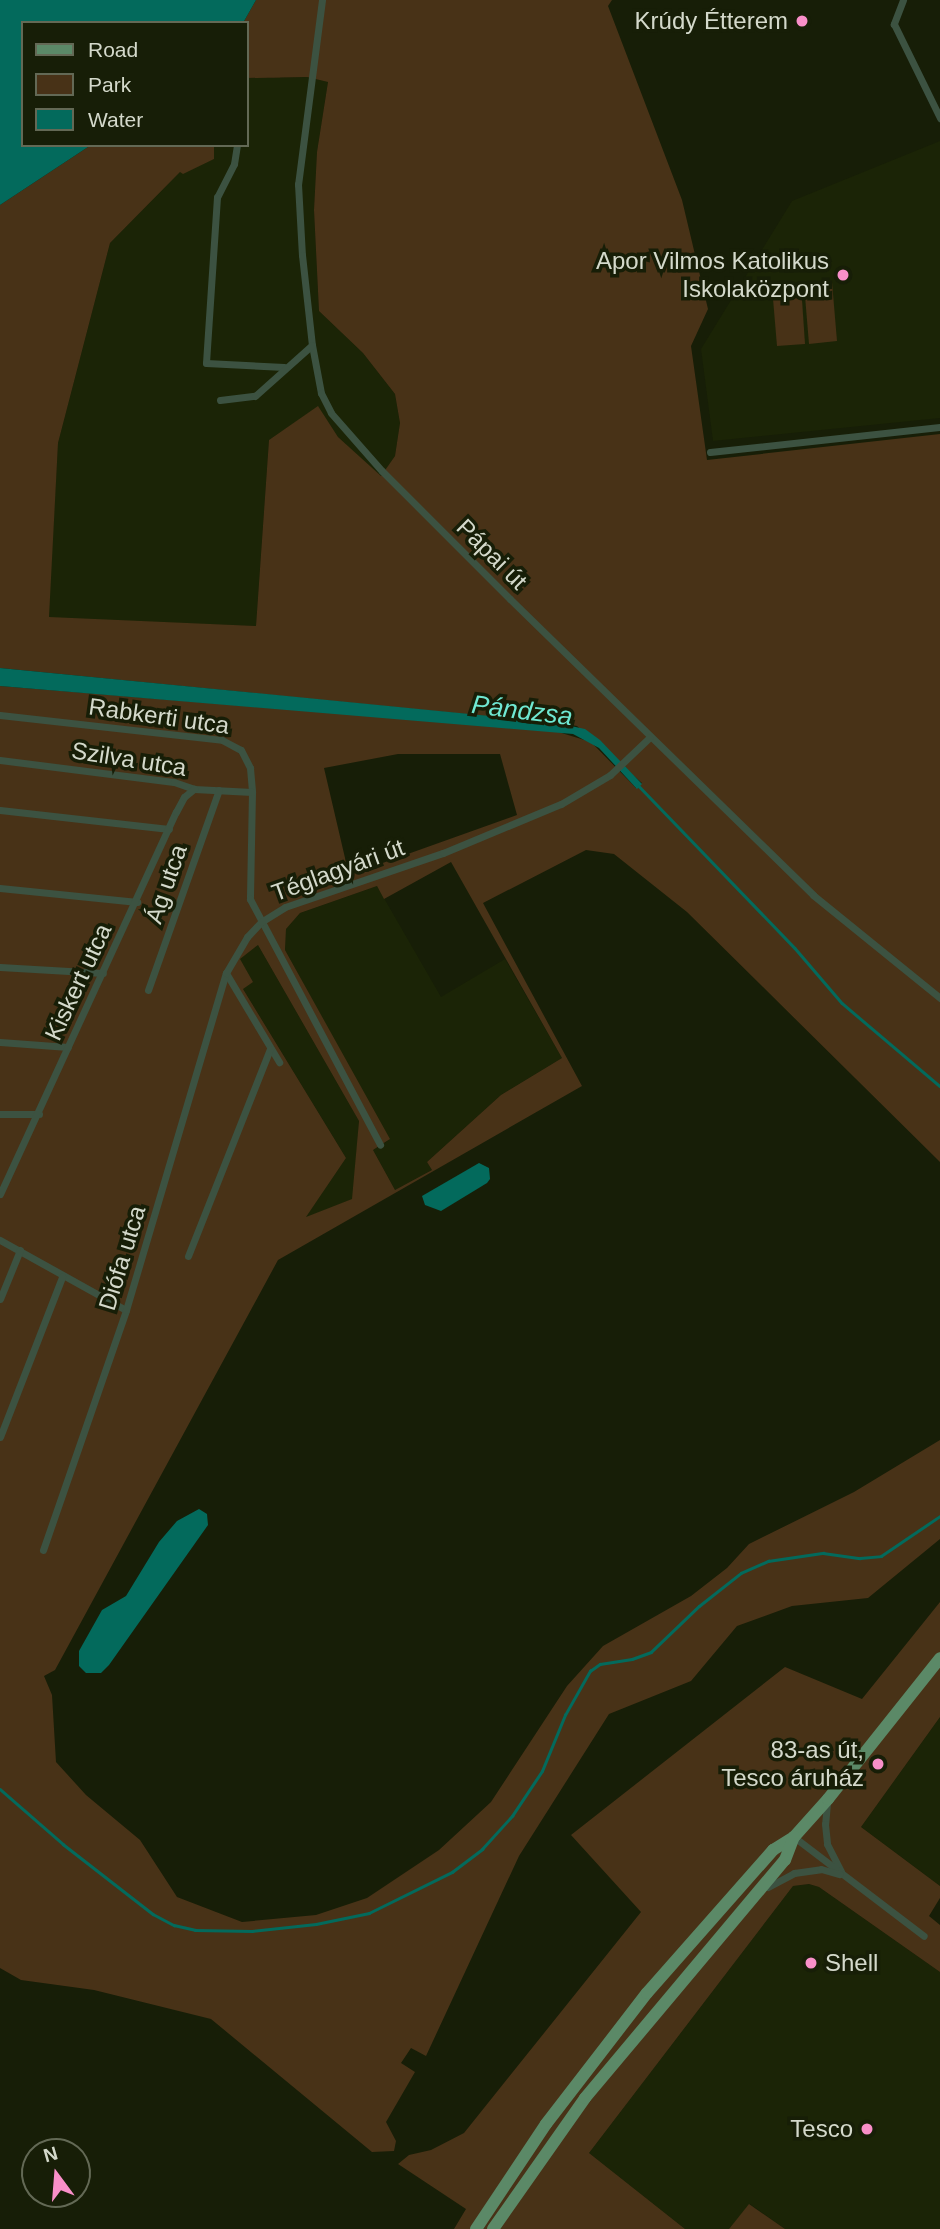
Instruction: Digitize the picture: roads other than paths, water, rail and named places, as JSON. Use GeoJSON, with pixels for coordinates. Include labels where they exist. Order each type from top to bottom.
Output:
{"type":"FeatureCollection","features":[{"type":"Feature","properties":{"kind":"main road"},"geometry":{"type":"LineString","coordinates":[[476,2229],[546,2123],[647,1993],[774,1850],[794,1837],[828,1799],[940,1658]]}},
{"type":"Feature","properties":{"kind":"main road"},"geometry":{"type":"LineString","coordinates":[[493,2229],[585,2098],[668,1995],[785,1860],[794,1837]]}},
{"type":"Feature","properties":{"kind":"street","name":"Pápai út"},"geometry":{"type":"LineString","coordinates":[[322,0],[298,184],[302,255],[312,345],[321,393],[345,432],[649,738],[841,920],[940,998]]}},
{"type":"Feature","properties":{"kind":"street"},"geometry":{"type":"LineString","coordinates":[[904,0],[894,24],[940,118]]}},
{"type":"Feature","properties":{"kind":"street"},"geometry":{"type":"LineString","coordinates":[[237,147],[234,164],[217,197],[206,363],[284,367]]}},
{"type":"Feature","properties":{"kind":"street"},"geometry":{"type":"LineString","coordinates":[[220,400],[255,396],[284,367],[312,345]]}},
{"type":"Feature","properties":{"kind":"street"},"geometry":{"type":"LineString","coordinates":[[710,452],[940,427]]}},
{"type":"Feature","properties":{"kind":"street","name":"Rabkerti utca"},"geometry":{"type":"LineString","coordinates":[[0,715],[232,743],[246,757],[252,792],[253,840],[248,886],[250,899],[261,922]]}},
{"type":"Feature","properties":{"kind":"street","name":"Téglagyári út"},"geometry":{"type":"LineString","coordinates":[[380,1145],[261,922],[285,907],[443,853],[561,804],[610,775],[649,738]]}},
{"type":"Feature","properties":{"kind":"street","name":"Szilva utca"},"geometry":{"type":"LineString","coordinates":[[0,760],[173,782],[194,789],[252,792]]}},
{"type":"Feature","properties":{"kind":"street","name":"Kiskert utca"},"geometry":{"type":"LineString","coordinates":[[0,1194],[4,1179],[39,1114],[184,797],[194,789]]}},
{"type":"Feature","properties":{"kind":"street","name":"Ág utca"},"geometry":{"type":"LineString","coordinates":[[148,990],[219,790]]}},
{"type":"Feature","properties":{"kind":"street"},"geometry":{"type":"LineString","coordinates":[[0,810],[169,830]]}},
{"type":"Feature","properties":{"kind":"street"},"geometry":{"type":"LineString","coordinates":[[0,888],[137,902]]}},
{"type":"Feature","properties":{"kind":"street"},"geometry":{"type":"LineString","coordinates":[[261,922],[237,952],[226,973],[279,1062]]}},
{"type":"Feature","properties":{"kind":"street"},"geometry":{"type":"LineString","coordinates":[[0,967],[103,973]]}},
{"type":"Feature","properties":{"kind":"street","name":"Diófa utca"},"geometry":{"type":"LineString","coordinates":[[43,1550],[126,1310],[226,973]]}},
{"type":"Feature","properties":{"kind":"street"},"geometry":{"type":"LineString","coordinates":[[0,1042],[68,1046]]}},
{"type":"Feature","properties":{"kind":"street"},"geometry":{"type":"LineString","coordinates":[[188,1256],[270,1049]]}},
{"type":"Feature","properties":{"kind":"street"},"geometry":{"type":"LineString","coordinates":[[0,1114],[39,1114]]}},
{"type":"Feature","properties":{"kind":"street"},"geometry":{"type":"LineString","coordinates":[[0,1240],[62,1277],[126,1310]]}},
{"type":"Feature","properties":{"kind":"street"},"geometry":{"type":"LineString","coordinates":[[0,1299],[20,1250]]}},
{"type":"Feature","properties":{"kind":"street"},"geometry":{"type":"LineString","coordinates":[[0,1437],[62,1277]]}},
{"type":"Feature","properties":{"kind":"street"},"geometry":{"type":"LineString","coordinates":[[828,1799],[825,1824],[827,1844],[843,1875]]}},
{"type":"Feature","properties":{"kind":"street"},"geometry":{"type":"LineString","coordinates":[[794,1837],[924,1936]]}},
{"type":"Feature","properties":{"kind":"street"},"geometry":{"type":"LineString","coordinates":[[744,1908],[773,1884],[794,1873],[821,1869],[843,1875]]}},
{"type":"Feature","properties":{"kind":"water"},"geometry":{"type":"Polygon","coordinates":[[[0,0],[256,0],[244,21],[21,21],[21,147],[88,147],[0,205],[0,0]]]}},
{"type":"Feature","properties":{"kind":"water"},"geometry":{"type":"Polygon","coordinates":[[[0,668],[552,722],[585,729],[600,740],[642,784],[637,789],[599,748],[573,734],[0,686],[0,668]]]}},
{"type":"Feature","properties":{"kind":"water"},"geometry":{"type":"Polygon","coordinates":[[[479,1163],[489,1168],[490,1179],[487,1183],[441,1211],[425,1205],[422,1196],[479,1163]]]}},
{"type":"Feature","properties":{"kind":"water"},"geometry":{"type":"Polygon","coordinates":[[[199,1509],[207,1514],[208,1525],[109,1665],[101,1673],[86,1673],[79,1666],[79,1651],[102,1610],[126,1596],[159,1542],[177,1521],[199,1509]]]}},
{"type":"Feature","properties":{"kind":"waterway","name":"Pándzsa"},"geometry":{"type":"LineString","coordinates":[[638,785],[795,948],[842,1003],[940,1086]]}},
{"type":"Feature","properties":{"kind":"waterway"},"geometry":{"type":"LineString","coordinates":[[0,1789],[63,1844],[153,1914],[174,1925],[195,1930],[252,1931],[316,1924],[369,1913],[452,1872],[482,1849],[512,1816],[542,1771],[565,1715],[590,1671],[600,1664],[632,1659],[651,1652],[699,1606],[741,1573],[768,1561],[823,1553],[860,1558],[881,1556],[940,1516]]}},
{"type":"Feature","properties":{"kind":"place","name":"Krúdy Étterem"},"geometry":{"type":"Point","coordinates":[802,21]}},
{"type":"Feature","properties":{"kind":"place","name":"Apor Vilmos Katolikus Iskolaközpont"},"geometry":{"type":"Point","coordinates":[843,275]}},
{"type":"Feature","properties":{"kind":"place","name":"83-as út, Tesco áruház"},"geometry":{"type":"Point","coordinates":[878,1764]}},
{"type":"Feature","properties":{"kind":"place","name":"Shell"},"geometry":{"type":"Point","coordinates":[811,1963]}},
{"type":"Feature","properties":{"kind":"place","name":"Tesco"},"geometry":{"type":"Point","coordinates":[867,2129]}}]}
